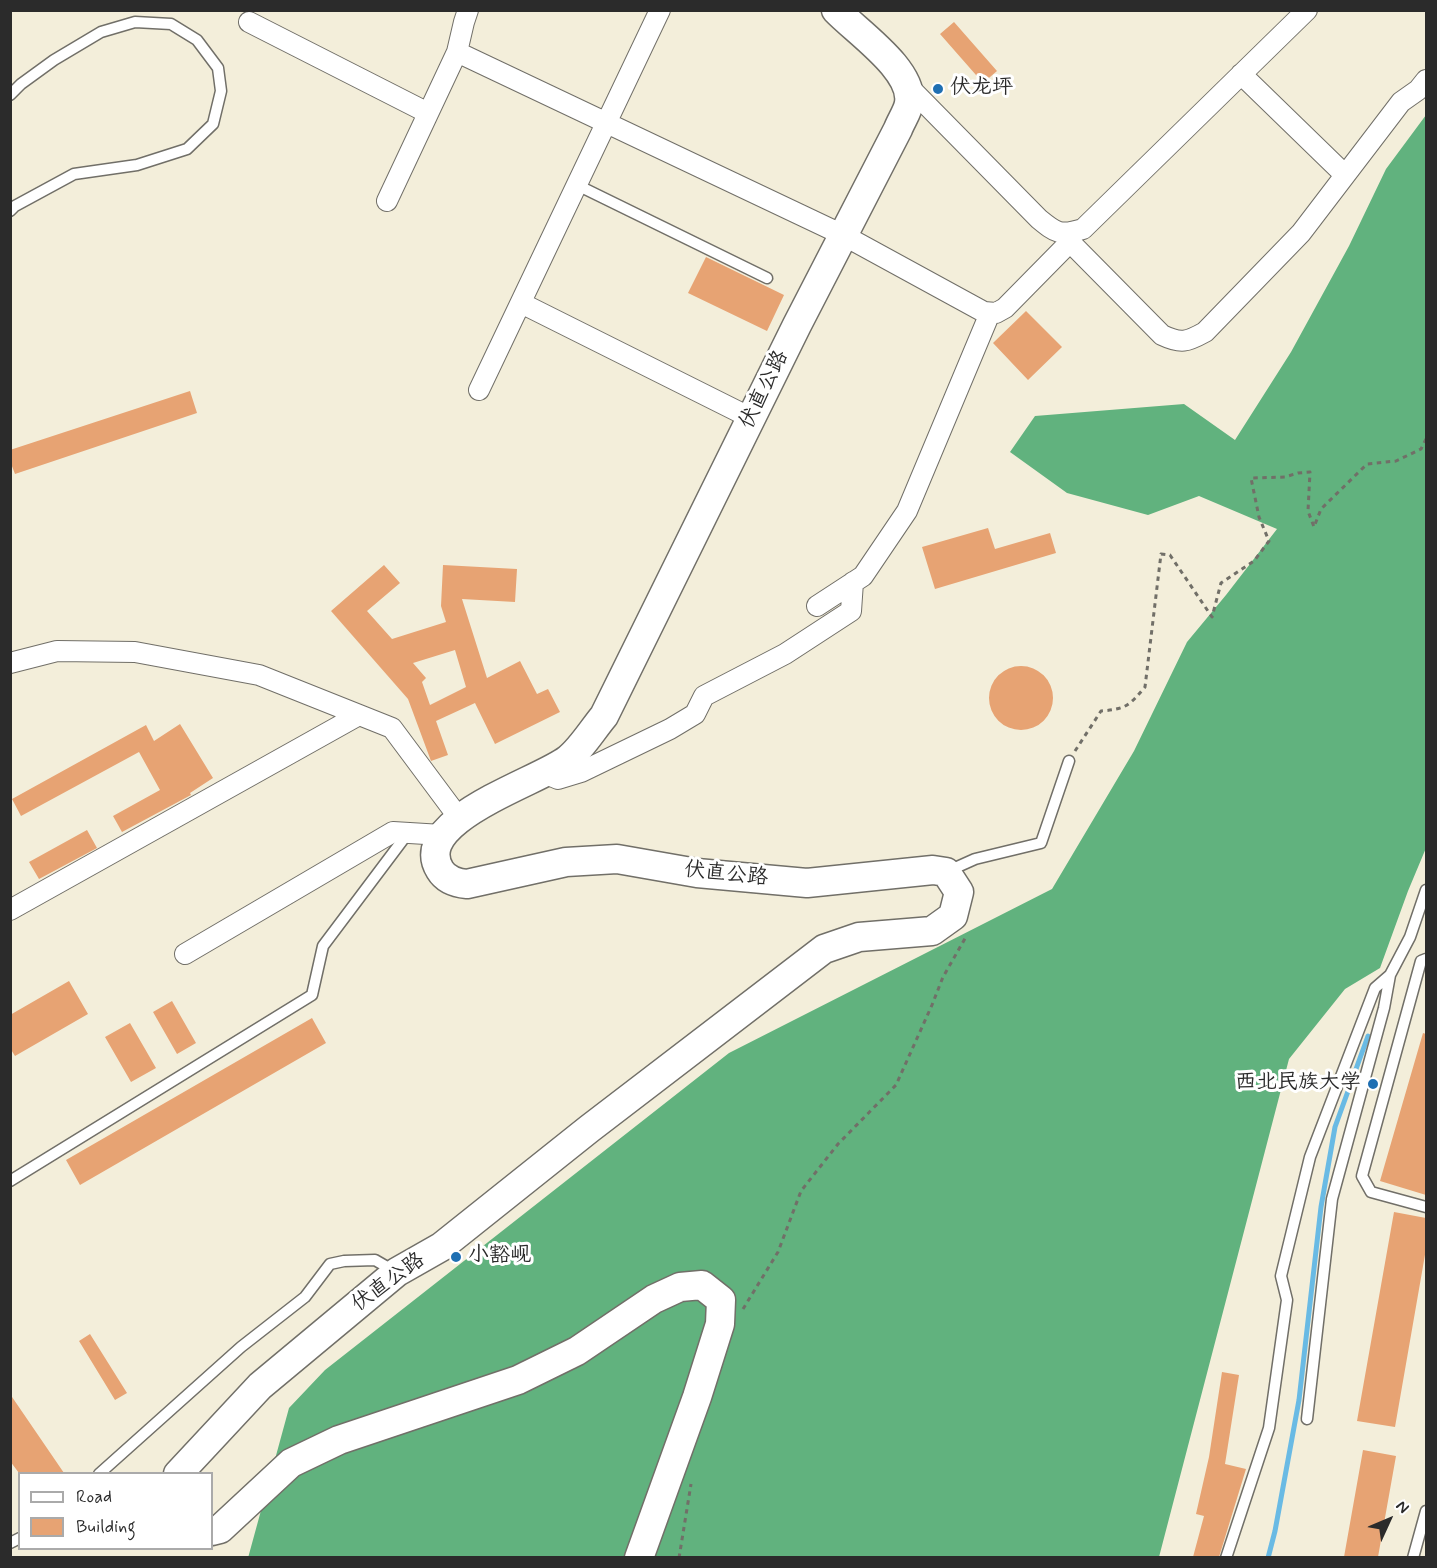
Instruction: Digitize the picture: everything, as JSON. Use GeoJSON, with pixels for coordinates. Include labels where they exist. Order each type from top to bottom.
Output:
{"type":"FeatureCollection","features":[{"type":"Feature","properties":{"kind":"main road"},"geometry":{"type":"LineString","coordinates":[[836,10],[894,64],[907,85]]}},
{"type":"Feature","properties":{"kind":"main road","name":"伏直公路"},"geometry":{"type":"LineString","coordinates":[[907,85],[909,103],[905,112],[604,716],[568,759],[451,826],[437,844],[435,853],[441,872],[458,883],[467,884],[566,862],[617,859],[697,873],[807,883],[933,870],[946,872]]}},
{"type":"Feature","properties":{"kind":"main road"},"geometry":{"type":"LineString","coordinates":[[946,872],[959,892],[953,916]]}},
{"type":"Feature","properties":{"kind":"main road","name":"伏直公路"},"geometry":{"type":"LineString","coordinates":[[179,1472],[260,1386],[396,1272],[441,1247],[589,1129],[824,949],[859,937],[932,931],[953,916]]}},
{"type":"Feature","properties":{"kind":"main road"},"geometry":{"type":"LineString","coordinates":[[213,1531],[220,1529],[291,1463],[339,1440],[518,1380],[578,1351],[654,1299],[680,1287],[702,1286],[721,1300],[720,1324],[697,1397],[639,1557]]}},
{"type":"Feature","properties":{"kind":"street"},"geometry":{"type":"LineString","coordinates":[[387,201],[456,52],[468,10]]}},
{"type":"Feature","properties":{"kind":"street"},"geometry":{"type":"LineString","coordinates":[[478,390],[660,10]]}},
{"type":"Feature","properties":{"kind":"street"},"geometry":{"type":"LineString","coordinates":[[456,52],[843,235],[984,312],[996,313],[1005,308],[1069,238],[1083,229],[1306,10]]}},
{"type":"Feature","properties":{"kind":"street"},"geometry":{"type":"LineString","coordinates":[[249,22],[428,113]]}},
{"type":"Feature","properties":{"kind":"street"},"geometry":{"type":"LineString","coordinates":[[1241,74],[1344,175]]}},
{"type":"Feature","properties":{"kind":"street"},"geometry":{"type":"LineString","coordinates":[[907,85],[1039,219],[1055,232],[1069,238],[1162,335],[1176,342],[1191,340],[1205,332],[1301,233],[1401,102],[1418,90],[1426,80]]}},
{"type":"Feature","properties":{"kind":"street"},"geometry":{"type":"LineString","coordinates":[[521,303],[751,418]]}},
{"type":"Feature","properties":{"kind":"street"},"geometry":{"type":"LineString","coordinates":[[817,606],[863,576],[907,511],[990,313]]}},
{"type":"Feature","properties":{"kind":"street"},"geometry":{"type":"LineString","coordinates":[[543,773],[558,779],[581,772],[670,729],[695,714],[704,696],[785,654],[850,611],[853,582]]}},
{"type":"Feature","properties":{"kind":"street"},"geometry":{"type":"LineString","coordinates":[[10,663],[57,651],[135,652],[259,675],[392,728],[451,826],[408,833],[393,832],[184,954]]}},
{"type":"Feature","properties":{"kind":"street"},"geometry":{"type":"LineString","coordinates":[[10,910],[359,715]]}},
{"type":"Feature","properties":{"kind":"lane"},"geometry":{"type":"LineString","coordinates":[[10,94],[54,60],[101,32],[135,22],[171,24],[197,39],[218,68],[221,91],[213,124],[188,149],[137,165],[74,174],[15,206],[10,211]]}},
{"type":"Feature","properties":{"kind":"lane"},"geometry":{"type":"LineString","coordinates":[[577,185],[767,278]]}},
{"type":"Feature","properties":{"kind":"lane"},"geometry":{"type":"LineString","coordinates":[[946,872],[975,859],[1041,843],[1069,761]]}},
{"type":"Feature","properties":{"kind":"lane"},"geometry":{"type":"LineString","coordinates":[[10,1181],[312,995],[323,946],[408,833]]}},
{"type":"Feature","properties":{"kind":"lane"},"geometry":{"type":"LineString","coordinates":[[1307,1419],[1332,1199],[1384,1008],[1390,975],[1410,937],[1426,890]]}},
{"type":"Feature","properties":{"kind":"lane"},"geometry":{"type":"LineString","coordinates":[[1426,959],[1421,961],[1362,1176],[1371,1192],[1426,1207]]}},
{"type":"Feature","properties":{"kind":"lane"},"geometry":{"type":"LineString","coordinates":[[1226,1557],[1269,1428],[1287,1300],[1281,1276],[1310,1157],[1375,988],[1390,975]]}},
{"type":"Feature","properties":{"kind":"lane"},"geometry":{"type":"LineString","coordinates":[[100,1472],[241,1347],[305,1298],[330,1264],[375,1260],[396,1272]]}},
{"type":"Feature","properties":{"kind":"lane"},"geometry":{"type":"LineString","coordinates":[[1413,1557],[1426,1510]]}},
{"type":"Feature","properties":{"kind":"path"},"geometry":{"type":"LineString","coordinates":[[1069,761],[1101,711],[1121,709],[1145,687],[1161,554],[1170,555],[1212,617],[1221,583],[1254,561],[1269,541],[1259,517],[1251,478],[1285,477],[1310,472],[1308,511],[1314,527],[1320,509],[1367,464],[1396,461],[1420,448],[1426,439]]}},
{"type":"Feature","properties":{"kind":"path"},"geometry":{"type":"LineString","coordinates":[[720,1324],[739,1316],[761,1280],[778,1252],[801,1191],[838,1144],[896,1084],[943,977],[969,931],[953,916]]}},
{"type":"Feature","properties":{"kind":"green space"},"geometry":{"type":"Polygon","coordinates":[[[1426,115],[1426,848],[1380,968],[1345,989],[1289,1059],[1159,1557],[248,1558],[289,1408],[325,1370],[729,1053],[1052,889],[1134,751],[1187,642],[1277,529],[1199,496],[1148,515],[1067,493],[1010,452],[1035,416],[1184,404],[1235,440],[1291,352],[1349,246],[1386,169],[1426,115]]]}},
{"type":"Feature","properties":{"kind":"building"},"geometry":{"type":"Polygon","coordinates":[[[954,22],[997,71],[983,83],[940,34],[954,22]]]}},
{"type":"Feature","properties":{"kind":"building"},"geometry":{"type":"Polygon","coordinates":[[[706,257],[784,295],[767,331],[688,293],[706,257]]]}},
{"type":"Feature","properties":{"kind":"building"},"geometry":{"type":"Polygon","coordinates":[[[1026,311],[1062,347],[1028,380],[993,343],[1026,311]]]}},
{"type":"Feature","properties":{"kind":"building"},"geometry":{"type":"Polygon","coordinates":[[[190,391],[197,413],[15,474],[10,461],[10,450],[190,391]]]}},
{"type":"Feature","properties":{"kind":"building"},"geometry":{"type":"Polygon","coordinates":[[[988,528],[995,549],[1050,533],[1056,553],[935,589],[922,547],[988,528]]]}},
{"type":"Feature","properties":{"kind":"building"},"geometry":{"type":"Polygon","coordinates":[[[384,565],[400,583],[367,611],[392,639],[446,622],[441,606],[443,565],[517,569],[515,602],[462,599],[487,678],[520,661],[537,694],[548,689],[560,712],[495,744],[475,703],[436,721],[448,755],[431,761],[408,699],[331,611],[384,565]],[[455,650],[413,663],[426,678],[422,682],[430,705],[466,687],[455,650]]]}},
{"type":"Feature","properties":{"kind":"building"},"geometry":{"type":"Polygon","coordinates":[[[1021,666],[1039,672],[1047,680],[1053,698],[1047,716],[1039,724],[1021,730],[1003,724],[995,716],[989,698],[995,680],[1003,672],[1021,666]]]}},
{"type":"Feature","properties":{"kind":"building"},"geometry":{"type":"Polygon","coordinates":[[[180,724],[213,778],[190,793],[191,795],[122,832],[113,816],[160,790],[139,752],[21,816],[12,799],[146,725],[154,741],[180,724]]]}},
{"type":"Feature","properties":{"kind":"building"},"geometry":{"type":"Polygon","coordinates":[[[87,830],[97,848],[39,879],[29,862],[87,830]]]}},
{"type":"Feature","properties":{"kind":"building"},"geometry":{"type":"Polygon","coordinates":[[[69,981],[88,1014],[15,1056],[10,1048],[10,1015],[69,981]]]}},
{"type":"Feature","properties":{"kind":"building"},"geometry":{"type":"Polygon","coordinates":[[[172,1001],[196,1043],[177,1054],[153,1012],[172,1001]]]}},
{"type":"Feature","properties":{"kind":"building"},"geometry":{"type":"Polygon","coordinates":[[[312,1018],[326,1043],[80,1185],[66,1160],[312,1018]]]}},
{"type":"Feature","properties":{"kind":"building"},"geometry":{"type":"Polygon","coordinates":[[[130,1023],[156,1068],[131,1082],[105,1037],[130,1023]]]}},
{"type":"Feature","properties":{"kind":"building"},"geometry":{"type":"Polygon","coordinates":[[[1423,1033],[1426,1034],[1426,1195],[1380,1181],[1423,1033]]]}},
{"type":"Feature","properties":{"kind":"building"},"geometry":{"type":"Polygon","coordinates":[[[1394,1212],[1426,1218],[1426,1249],[1395,1427],[1357,1421],[1394,1212]]]}},
{"type":"Feature","properties":{"kind":"building"},"geometry":{"type":"Polygon","coordinates":[[[90,1334],[127,1393],[115,1400],[79,1341],[90,1334]]]}},
{"type":"Feature","properties":{"kind":"building"},"geometry":{"type":"Polygon","coordinates":[[[1222,1372],[1239,1375],[1225,1464],[1246,1469],[1219,1557],[1193,1557],[1204,1516],[1196,1514],[1209,1457],[1222,1372]]]}},
{"type":"Feature","properties":{"kind":"building"},"geometry":{"type":"Polygon","coordinates":[[[10,1394],[63,1472],[18,1472],[10,1461],[10,1394]]]}},
{"type":"Feature","properties":{"kind":"building"},"geometry":{"type":"Polygon","coordinates":[[[1363,1450],[1396,1456],[1378,1557],[1344,1557],[1363,1450]]]}},
{"type":"Feature","properties":{"kind":"waterway"},"geometry":{"type":"LineString","coordinates":[[1268,1558],[1299,1400],[1321,1207],[1335,1127],[1368,1036]]}},
{"type":"Feature","properties":{"kind":"place","name":"伏龙坪"},"geometry":{"type":"Point","coordinates":[938,89]}},
{"type":"Feature","properties":{"kind":"place","name":"西北民族大学"},"geometry":{"type":"Point","coordinates":[1373,1084]}},
{"type":"Feature","properties":{"kind":"place","name":"小豁岘"},"geometry":{"type":"Point","coordinates":[456,1257]}}]}
